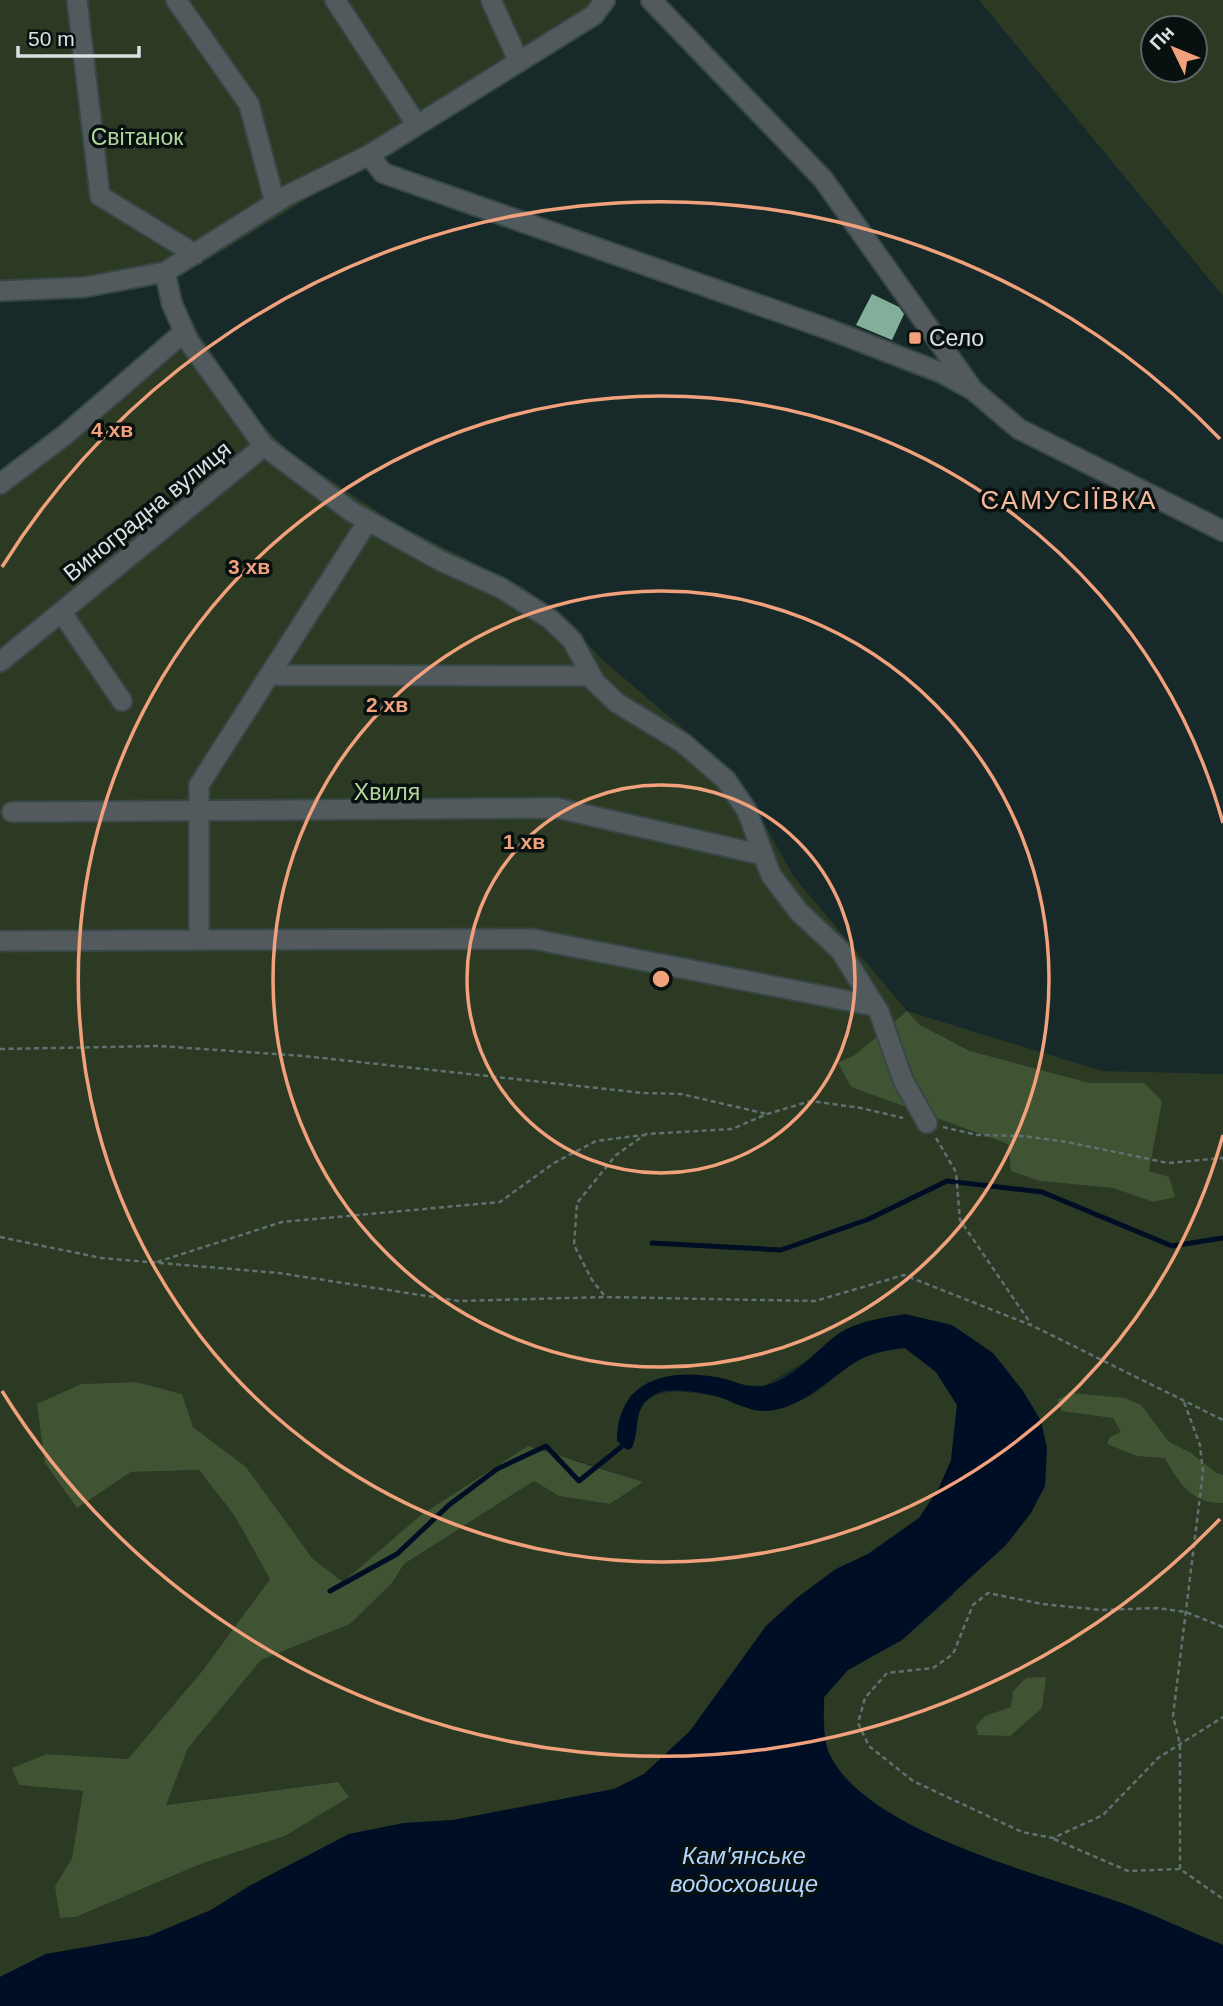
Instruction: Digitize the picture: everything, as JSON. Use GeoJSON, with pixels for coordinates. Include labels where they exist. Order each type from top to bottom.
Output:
{"type":"FeatureCollection","features":[{"type":"Feature","properties":{"kind":"street"},"geometry":{"type":"LineString","coordinates":[[77,0],[100,196],[195,254]]}},
{"type":"Feature","properties":{"kind":"street"},"geometry":{"type":"LineString","coordinates":[[176,0],[249,104],[275,203]]}},
{"type":"Feature","properties":{"kind":"street"},"geometry":{"type":"LineString","coordinates":[[335,0],[417,125]]}},
{"type":"Feature","properties":{"kind":"street"},"geometry":{"type":"LineString","coordinates":[[491,0],[519,62]]}},
{"type":"Feature","properties":{"kind":"street"},"geometry":{"type":"LineString","coordinates":[[0,291],[85,286],[164,272],[275,203],[369,155],[594,15],[605,0]]}},
{"type":"Feature","properties":{"kind":"street"},"geometry":{"type":"LineString","coordinates":[[650,0],[823,179],[973,390]]}},
{"type":"Feature","properties":{"kind":"street"},"geometry":{"type":"LineString","coordinates":[[369,155],[383,173],[828,329],[942,373],[973,390],[1019,429],[1223,531]]}},
{"type":"Feature","properties":{"kind":"street"},"geometry":{"type":"LineString","coordinates":[[164,272],[172,304],[184,332],[222,391],[264,446],[290,468],[368,521],[441,561],[501,588],[550,619],[572,640],[592,676],[617,703],[683,743],[726,779],[747,811],[771,875],[799,912],[840,950],[875,1006],[903,1080],[927,1123]]}},
{"type":"Feature","properties":{"kind":"street"},"geometry":{"type":"LineString","coordinates":[[0,484],[65,435],[184,332]]}},
{"type":"Feature","properties":{"kind":"street","name":"Виноградна вулиця"},"geometry":{"type":"LineString","coordinates":[[0,662],[264,446]]}},
{"type":"Feature","properties":{"kind":"street"},"geometry":{"type":"LineString","coordinates":[[199,940],[199,785],[368,521]]}},
{"type":"Feature","properties":{"kind":"street","name":"Виноградна вулиця"},"geometry":{"type":"LineString","coordinates":[[62,613],[122,701]]}},
{"type":"Feature","properties":{"kind":"street"},"geometry":{"type":"LineString","coordinates":[[270,675],[592,676]]}},
{"type":"Feature","properties":{"kind":"street"},"geometry":{"type":"LineString","coordinates":[[12,812],[556,808],[763,855]]}},
{"type":"Feature","properties":{"kind":"street"},"geometry":{"type":"LineString","coordinates":[[0,941],[533,939],[875,1006]]}},
{"type":"Feature","properties":{"kind":"path"},"geometry":{"type":"LineString","coordinates":[[0,1049],[159,1046],[304,1056],[643,1093],[681,1094],[767,1114]]}},
{"type":"Feature","properties":{"kind":"path"},"geometry":{"type":"LineString","coordinates":[[156,1262],[282,1222],[500,1202],[554,1163],[596,1141],[646,1134],[732,1129],[767,1114],[811,1101],[862,1108],[977,1135],[1023,1136],[1068,1142],[1168,1163],[1223,1158]]}},
{"type":"Feature","properties":{"kind":"path"},"geometry":{"type":"LineString","coordinates":[[927,1123],[956,1171],[960,1220],[1033,1326]]}},
{"type":"Feature","properties":{"kind":"path"},"geometry":{"type":"LineString","coordinates":[[605,1297],[592,1280],[574,1245],[578,1203],[616,1155],[646,1134]]}},
{"type":"Feature","properties":{"kind":"path"},"geometry":{"type":"LineString","coordinates":[[0,1237],[101,1258],[279,1273],[459,1300],[605,1297],[814,1301],[904,1275],[1033,1326],[1223,1420]]}},
{"type":"Feature","properties":{"kind":"path"},"geometry":{"type":"LineString","coordinates":[[1180,1869],[1180,1744],[1173,1716],[1203,1472],[1200,1445],[1184,1402]]}},
{"type":"Feature","properties":{"kind":"path"},"geometry":{"type":"LineString","coordinates":[[1223,1627],[1186,1612],[1157,1608],[1102,1610],[1042,1604],[988,1593],[973,1605],[953,1654],[933,1668],[887,1673],[865,1698],[858,1724],[869,1746],[914,1781],[1022,1832],[1053,1838],[1128,1871],[1180,1869],[1223,1899]]}},
{"type":"Feature","properties":{"kind":"path"},"geometry":{"type":"LineString","coordinates":[[1053,1838],[1102,1815],[1158,1758],[1223,1717]]}},
{"type":"Feature","properties":{"kind":"green space","name":"Світанок"},"geometry":{"type":"Polygon","coordinates":[[[0,0],[598,0],[446,110],[181,276],[145,273],[0,286],[0,0]]]}},
{"type":"Feature","properties":{"kind":"green space"},"geometry":{"type":"Polygon","coordinates":[[[979,0],[1223,0],[1223,296],[979,0]]]}},
{"type":"Feature","properties":{"kind":"green space","name":"Хвиля"},"geometry":{"type":"Polygon","coordinates":[[[194,326],[255,417],[289,452],[395,523],[523,587],[566,621],[603,660],[735,773],[794,877],[907,1011],[1102,1071],[1223,1074],[1223,1945],[1125,1904],[1007,1866],[919,1829],[881,1808],[850,1783],[830,1756],[825,1735],[824,1698],[847,1670],[902,1640],[953,1595],[1041,1421],[1023,1391],[993,1353],[840,1333],[811,1358],[764,1386],[742,1385],[716,1377],[629,1396],[637,1436],[637,1419],[641,1406],[650,1398],[661,1394],[704,1394],[749,1407],[786,1405],[805,1399],[860,1360],[905,1348],[936,1372],[957,1405],[951,1460],[939,1488],[919,1518],[868,1554],[836,1569],[798,1597],[766,1626],[690,1731],[644,1774],[614,1789],[453,1820],[404,1823],[349,1834],[251,1885],[211,1910],[149,1936],[46,1954],[0,1977],[0,480],[194,326]],[[907,1011],[855,1056],[851,1087],[1008,1144],[1009,1161],[1040,1181],[1113,1188],[1153,1202],[1149,1171],[1153,1141],[1144,1083],[1090,1083],[970,1051],[920,1025],[907,1011]],[[136,1382],[82,1384],[38,1404],[76,1508],[131,1472],[199,1470],[234,1515],[270,1579],[203,1670],[128,1759],[47,1754],[19,1785],[83,1791],[72,1858],[55,1886],[76,1917],[198,1865],[285,1836],[348,1797],[337,1782],[165,1805],[188,1748],[261,1660],[350,1624],[392,1583],[404,1564],[534,1481],[559,1496],[610,1504],[642,1482],[573,1459],[421,1515],[343,1583],[313,1559],[246,1467],[193,1427],[182,1394],[136,1382]]]}},
{"type":"Feature","properties":{"kind":"green space"},"geometry":{"type":"Polygon","coordinates":[[[907,1011],[920,1025],[970,1051],[1090,1083],[1144,1083],[1162,1101],[1149,1171],[1169,1177],[1175,1197],[1153,1202],[1113,1188],[1040,1181],[1011,1171],[1008,1144],[851,1087],[838,1063],[855,1055],[907,1011]]]}},
{"type":"Feature","properties":{"kind":"green space"},"geometry":{"type":"Polygon","coordinates":[[[136,1382],[182,1394],[193,1427],[246,1467],[313,1559],[343,1582],[421,1515],[528,1446],[643,1482],[610,1504],[559,1496],[534,1481],[404,1564],[392,1583],[350,1624],[261,1660],[188,1748],[166,1805],[338,1782],[349,1797],[285,1836],[198,1865],[76,1917],[60,1918],[55,1886],[72,1858],[83,1791],[19,1785],[12,1768],[47,1754],[128,1759],[203,1670],[270,1579],[234,1515],[199,1470],[131,1472],[77,1508],[45,1463],[37,1404],[81,1384],[136,1382]]]}},
{"type":"Feature","properties":{"kind":"green space"},"geometry":{"type":"Polygon","coordinates":[[[1070,1393],[1125,1398],[1141,1405],[1169,1442],[1223,1475],[1223,1503],[1194,1496],[1181,1483],[1165,1458],[1137,1456],[1107,1444],[1110,1437],[1121,1432],[1113,1418],[1062,1411],[1057,1400],[1070,1393]]]}},
{"type":"Feature","properties":{"kind":"green space"},"geometry":{"type":"Polygon","coordinates":[[[1046,1677],[1042,1708],[1010,1736],[978,1735],[976,1726],[985,1716],[1011,1707],[1013,1691],[1026,1678],[1046,1677]]]}},
{"type":"Feature","properties":{"kind":"water","name":"Кам'янське водосховище"},"geometry":{"type":"Polygon","coordinates":[[[905,1314],[952,1325],[993,1353],[1023,1391],[1041,1421],[1047,1448],[1045,1486],[1031,1513],[1006,1545],[902,1640],[848,1670],[824,1697],[827,1749],[851,1783],[882,1808],[921,1830],[1011,1866],[1130,1906],[1223,1945],[1223,2006],[0,2006],[0,1977],[46,1954],[149,1936],[211,1910],[251,1885],[349,1834],[404,1823],[453,1820],[614,1789],[644,1774],[690,1731],[766,1626],[798,1597],[836,1569],[868,1554],[919,1518],[939,1488],[951,1460],[957,1405],[936,1372],[905,1348],[878,1352],[866,1357],[813,1393],[778,1409],[753,1410],[719,1397],[696,1392],[678,1390],[656,1394],[643,1405],[635,1440],[632,1448],[627,1450],[617,1441],[619,1421],[625,1405],[635,1392],[647,1384],[679,1375],[716,1377],[751,1386],[774,1383],[794,1372],[845,1330],[870,1321],[905,1314]]]}},
{"type":"Feature","properties":{"kind":"building"},"geometry":{"type":"Polygon","coordinates":[[[872,294],[899,307],[904,314],[892,340],[856,325],[872,294]]]}},
{"type":"Feature","properties":{"kind":"waterway"},"geometry":{"type":"LineString","coordinates":[[652,1243],[781,1250],[869,1219],[947,1181],[1042,1192],[1172,1246],[1223,1238]]}},
{"type":"Feature","properties":{"kind":"waterway"},"geometry":{"type":"LineString","coordinates":[[330,1591],[397,1554],[449,1505],[497,1469],[546,1446],[579,1481],[621,1447]]}},
{"type":"Feature","properties":{"kind":"place","name":"Село"},"geometry":{"type":"Point","coordinates":[915,338]}},
{"type":"Feature","properties":{"kind":"district","name":"САМУСІЇВКА"},"geometry":{"type":"Point","coordinates":[1069,500]}}]}
